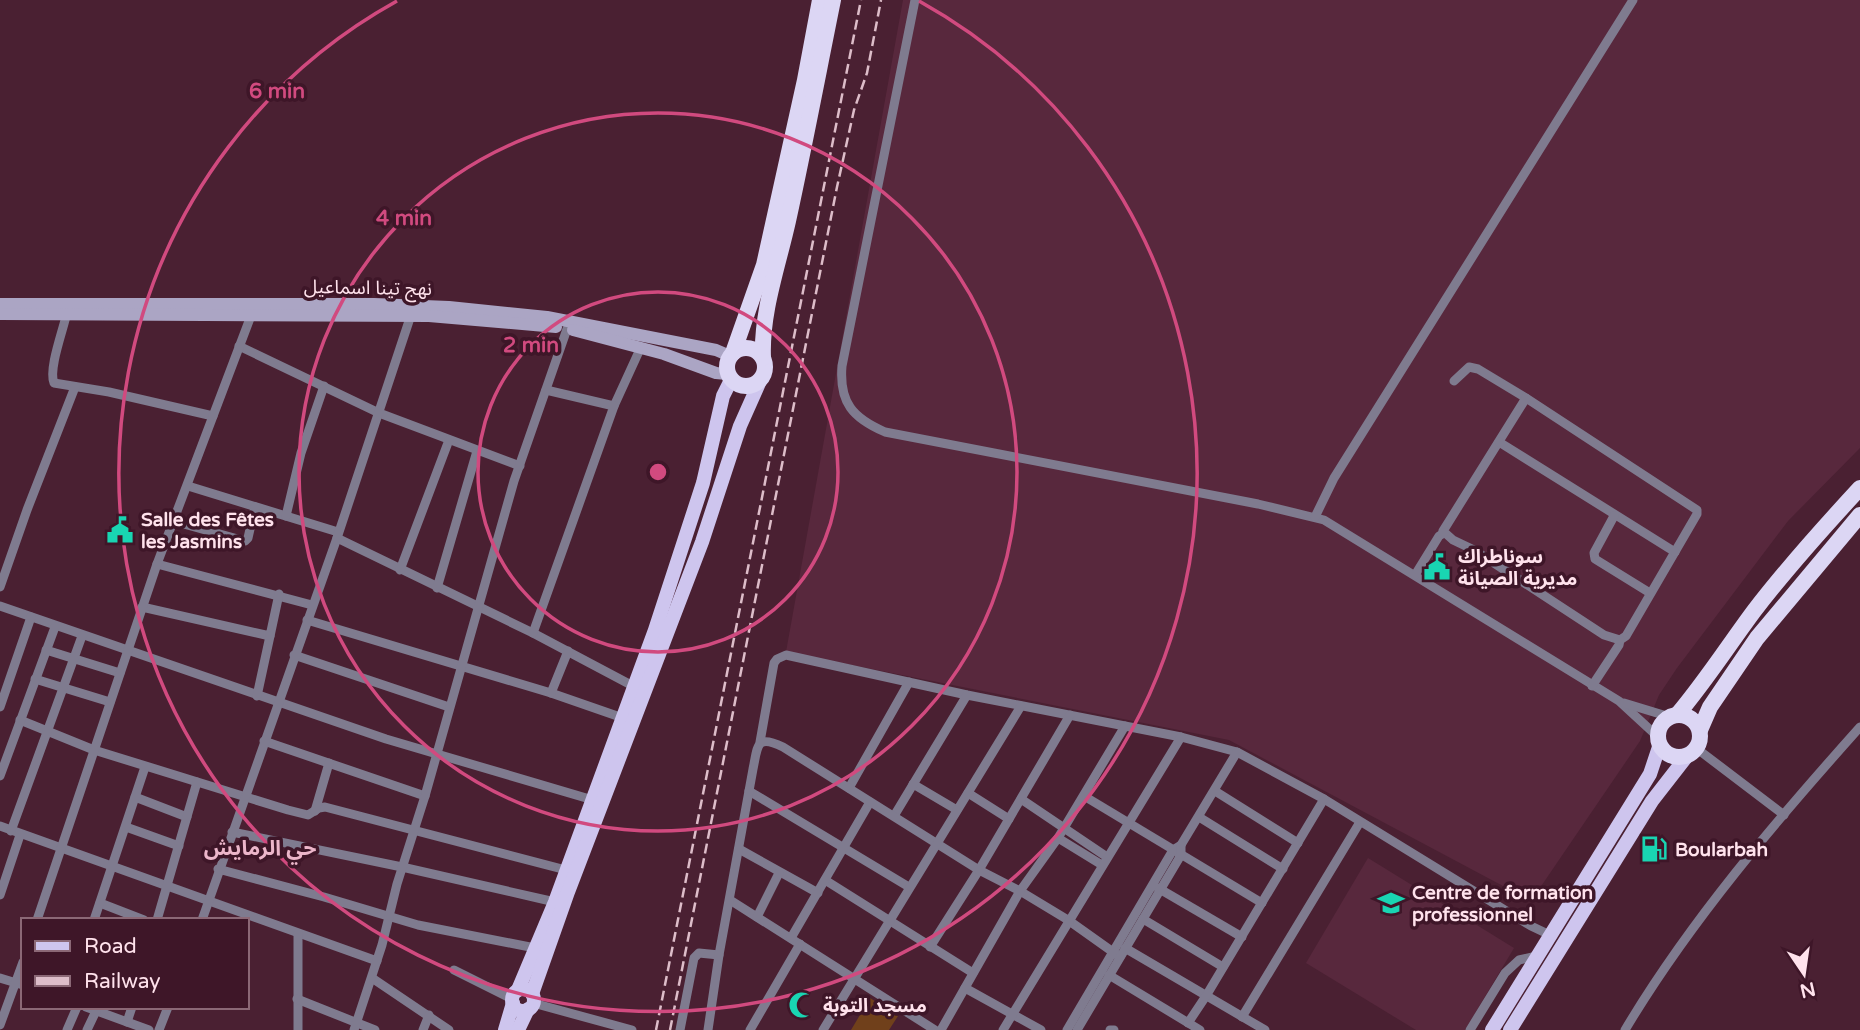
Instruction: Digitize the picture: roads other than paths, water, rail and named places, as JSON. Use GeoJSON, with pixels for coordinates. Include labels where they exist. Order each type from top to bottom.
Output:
{"type":"FeatureCollection","features":[{"type":"Feature","properties":{"kind":"highway"},"geometry":{"type":"LineString","coordinates":[[820,0],[767,252],[726,368],[729,377],[738,386],[748,387],[760,381],[765,372],[762,340],[766,313],[788,221],[833,0]]}},
{"type":"Feature","properties":{"kind":"highway"},"geometry":{"type":"LineString","coordinates":[[731,354],[749,348],[763,358]]}},
{"type":"Feature","properties":{"kind":"highway"},"geometry":{"type":"LineString","coordinates":[[1860,488],[1785,572],[1736,635],[1699,689],[1673,716],[1664,721],[1658,740],[1667,753],[1673,756],[1692,752],[1700,740],[1700,730],[1710,707],[1757,638],[1860,515]]}},
{"type":"Feature","properties":{"kind":"highway"},"geometry":{"type":"LineString","coordinates":[[1673,716],[1690,718],[1700,730]]}},
{"type":"Feature","properties":{"kind":"main road","name":"نهج تينا اسماعيل"},"geometry":{"type":"LineString","coordinates":[[0,304],[68,309],[253,310],[495,320],[567,329],[641,347],[729,377]]}},
{"type":"Feature","properties":{"kind":"main road","name":"نهج تينا اسماعيل"},"geometry":{"type":"LineString","coordinates":[[253,310],[386,304],[517,313],[731,354]]}},
{"type":"Feature","properties":{"kind":"main road","name":"نهج تينا اسماعيل"},"geometry":{"type":"LineString","coordinates":[[0,314],[68,309]]}},
{"type":"Feature","properties":{"kind":"main road"},"geometry":{"type":"LineString","coordinates":[[518,1030],[535,948],[593,800],[680,556],[703,483],[729,377]]}},
{"type":"Feature","properties":{"kind":"main road"},"geometry":{"type":"LineString","coordinates":[[505,1030],[523,1000],[568,892],[702,542],[740,426],[760,381]]}},
{"type":"Feature","properties":{"kind":"main road"},"geometry":{"type":"LineString","coordinates":[[1492,1030],[1650,774],[1658,740]]}},
{"type":"Feature","properties":{"kind":"main road"},"geometry":{"type":"LineString","coordinates":[[1510,1030],[1652,801],[1692,752]]}},
{"type":"Feature","properties":{"kind":"street"},"geometry":{"type":"LineString","coordinates":[[915,0],[842,366],[844,393],[852,411],[860,420],[885,432],[1315,517],[1338,528],[1592,686],[1619,701],[1673,716]]}},
{"type":"Feature","properties":{"kind":"street"},"geometry":{"type":"LineString","coordinates":[[1315,517],[1334,478],[1633,0]]}},
{"type":"Feature","properties":{"kind":"street"},"geometry":{"type":"LineString","coordinates":[[68,309],[52,377],[56,384],[109,392],[214,416]]}},
{"type":"Feature","properties":{"kind":"street"},"geometry":{"type":"LineString","coordinates":[[38,918],[157,564],[253,310]]}},
{"type":"Feature","properties":{"kind":"street"},"geometry":{"type":"LineString","coordinates":[[203,918],[411,315]]}},
{"type":"Feature","properties":{"kind":"street"},"geometry":{"type":"LineString","coordinates":[[355,1026],[390,917],[402,867],[520,466],[567,329]]}},
{"type":"Feature","properties":{"kind":"street"},"geometry":{"type":"LineString","coordinates":[[239,346],[379,413],[520,466]]}},
{"type":"Feature","properties":{"kind":"street"},"geometry":{"type":"LineString","coordinates":[[533,633],[614,406],[641,347]]}},
{"type":"Feature","properties":{"kind":"street"},"geometry":{"type":"LineString","coordinates":[[1454,381],[1469,367],[1478,369],[1526,397],[1696,509],[1697,514],[1626,636],[1620,640],[1592,686]]}},
{"type":"Feature","properties":{"kind":"street"},"geometry":{"type":"LineString","coordinates":[[286,516],[298,461],[324,386]]}},
{"type":"Feature","properties":{"kind":"street"},"geometry":{"type":"LineString","coordinates":[[0,587],[75,387]]}},
{"type":"Feature","properties":{"kind":"street"},"geometry":{"type":"LineString","coordinates":[[546,390],[614,406]]}},
{"type":"Feature","properties":{"kind":"street"},"geometry":{"type":"LineString","coordinates":[[1444,533],[1444,528],[1526,397]]}},
{"type":"Feature","properties":{"kind":"street"},"geometry":{"type":"LineString","coordinates":[[400,569],[449,440]]}},
{"type":"Feature","properties":{"kind":"street"},"geometry":{"type":"LineString","coordinates":[[1499,442],[1675,552]]}},
{"type":"Feature","properties":{"kind":"street"},"geometry":{"type":"LineString","coordinates":[[437,588],[477,451]]}},
{"type":"Feature","properties":{"kind":"street"},"geometry":{"type":"LineString","coordinates":[[188,485],[337,535],[634,686]]}},
{"type":"Feature","properties":{"kind":"street"},"geometry":{"type":"LineString","coordinates":[[173,521],[245,541],[256,507]]}},
{"type":"Feature","properties":{"kind":"street"},"geometry":{"type":"LineString","coordinates":[[1614,516],[1594,553],[1595,559],[1598,564],[1650,593]]}},
{"type":"Feature","properties":{"kind":"street"},"geometry":{"type":"LineString","coordinates":[[1415,575],[1439,536],[1444,533]]}},
{"type":"Feature","properties":{"kind":"street"},"geometry":{"type":"LineString","coordinates":[[1444,533],[1604,635],[1620,640]]}},
{"type":"Feature","properties":{"kind":"street"},"geometry":{"type":"LineString","coordinates":[[157,564],[279,594],[312,605]]}},
{"type":"Feature","properties":{"kind":"street"},"geometry":{"type":"LineString","coordinates":[[257,696],[279,594]]}},
{"type":"Feature","properties":{"kind":"street"},"geometry":{"type":"LineString","coordinates":[[0,607],[278,704],[593,800]]}},
{"type":"Feature","properties":{"kind":"street"},"geometry":{"type":"LineString","coordinates":[[142,607],[270,636]]}},
{"type":"Feature","properties":{"kind":"street"},"geometry":{"type":"LineString","coordinates":[[0,707],[31,617]]}},
{"type":"Feature","properties":{"kind":"street"},"geometry":{"type":"LineString","coordinates":[[307,620],[551,693],[623,718]]}},
{"type":"Feature","properties":{"kind":"street"},"geometry":{"type":"LineString","coordinates":[[0,775],[55,627]]}},
{"type":"Feature","properties":{"kind":"street"},"geometry":{"type":"LineString","coordinates":[[0,895],[16,833],[82,636]]}},
{"type":"Feature","properties":{"kind":"street"},"geometry":{"type":"LineString","coordinates":[[46,650],[120,673]]}},
{"type":"Feature","properties":{"kind":"street"},"geometry":{"type":"LineString","coordinates":[[551,693],[568,651]]}},
{"type":"Feature","properties":{"kind":"street"},"geometry":{"type":"LineString","coordinates":[[294,655],[449,707]]}},
{"type":"Feature","properties":{"kind":"street"},"geometry":{"type":"LineString","coordinates":[[708,1030],[719,955],[770,678],[774,663],[781,656],[792,656],[967,695],[1181,737],[1237,752],[1324,799],[1550,935]]}},
{"type":"Feature","properties":{"kind":"street"},"geometry":{"type":"LineString","coordinates":[[35,679],[110,702]]}},
{"type":"Feature","properties":{"kind":"street"},"geometry":{"type":"LineString","coordinates":[[849,788],[909,682]]}},
{"type":"Feature","properties":{"kind":"street"},"geometry":{"type":"LineString","coordinates":[[894,816],[967,695]]}},
{"type":"Feature","properties":{"kind":"street"},"geometry":{"type":"LineString","coordinates":[[1619,701],[1658,740]]}},
{"type":"Feature","properties":{"kind":"street"},"geometry":{"type":"LineString","coordinates":[[823,1030],[1021,706]]}},
{"type":"Feature","properties":{"kind":"street"},"geometry":{"type":"LineString","coordinates":[[930,947],[979,870],[1070,715]]}},
{"type":"Feature","properties":{"kind":"street"},"geometry":{"type":"LineString","coordinates":[[20,720],[94,750],[305,815],[325,807],[566,870]]}},
{"type":"Feature","properties":{"kind":"street"},"geometry":{"type":"LineString","coordinates":[[941,1030],[1020,891],[1058,838],[1125,726]]}},
{"type":"Feature","properties":{"kind":"street"},"geometry":{"type":"LineString","coordinates":[[1625,1030],[1653,983],[1683,943],[1784,816],[1860,727]]}},
{"type":"Feature","properties":{"kind":"street"},"geometry":{"type":"LineString","coordinates":[[1003,1030],[1181,737]]}},
{"type":"Feature","properties":{"kind":"street"},"geometry":{"type":"LineString","coordinates":[[760,742],[769,740],[783,747],[979,870],[1020,891],[1120,952],[1265,1030]]}},
{"type":"Feature","properties":{"kind":"street"},"geometry":{"type":"LineString","coordinates":[[264,741],[425,796]]}},
{"type":"Feature","properties":{"kind":"street"},"geometry":{"type":"LineString","coordinates":[[1090,1030],[1078,1028],[1178,850],[1237,752]]}},
{"type":"Feature","properties":{"kind":"street"},"geometry":{"type":"LineString","coordinates":[[1692,752],[1784,816]]}},
{"type":"Feature","properties":{"kind":"street"},"geometry":{"type":"LineString","coordinates":[[315,811],[329,763]]}},
{"type":"Feature","properties":{"kind":"street"},"geometry":{"type":"LineString","coordinates":[[95,918],[145,766]]}},
{"type":"Feature","properties":{"kind":"street"},"geometry":{"type":"LineString","coordinates":[[158,918],[197,782]]}},
{"type":"Feature","properties":{"kind":"street"},"geometry":{"type":"LineString","coordinates":[[914,784],[957,810]]}},
{"type":"Feature","properties":{"kind":"street"},"geometry":{"type":"LineString","coordinates":[[749,791],[909,887]]}},
{"type":"Feature","properties":{"kind":"street"},"geometry":{"type":"LineString","coordinates":[[1215,791],[1298,843]]}},
{"type":"Feature","properties":{"kind":"street"},"geometry":{"type":"LineString","coordinates":[[968,793],[1009,819]]}},
{"type":"Feature","properties":{"kind":"street"},"geometry":{"type":"LineString","coordinates":[[1084,796],[1262,902]]}},
{"type":"Feature","properties":{"kind":"street"},"geometry":{"type":"LineString","coordinates":[[135,797],[187,817]]}},
{"type":"Feature","properties":{"kind":"street"},"geometry":{"type":"LineString","coordinates":[[1021,799],[1064,828],[1104,861]]}},
{"type":"Feature","properties":{"kind":"street"},"geometry":{"type":"LineString","coordinates":[[1188,1023],[1324,799]]}},
{"type":"Feature","properties":{"kind":"street"},"geometry":{"type":"LineString","coordinates":[[750,1030],[818,893],[870,802]]}},
{"type":"Feature","properties":{"kind":"street"},"geometry":{"type":"LineString","coordinates":[[1199,817],[1283,869]]}},
{"type":"Feature","properties":{"kind":"street"},"geometry":{"type":"LineString","coordinates":[[1242,1017],[1360,822]]}},
{"type":"Feature","properties":{"kind":"street"},"geometry":{"type":"LineString","coordinates":[[0,826],[377,961]]}},
{"type":"Feature","properties":{"kind":"street"},"geometry":{"type":"LineString","coordinates":[[126,827],[179,846]]}},
{"type":"Feature","properties":{"kind":"street"},"geometry":{"type":"LineString","coordinates":[[232,832],[555,902]]}},
{"type":"Feature","properties":{"kind":"street"},"geometry":{"type":"LineString","coordinates":[[1058,838],[1104,861]]}},
{"type":"Feature","properties":{"kind":"street"},"geometry":{"type":"LineString","coordinates":[[739,849],[818,893]]}},
{"type":"Feature","properties":{"kind":"street"},"geometry":{"type":"LineString","coordinates":[[218,869],[418,925],[535,948]]}},
{"type":"Feature","properties":{"kind":"street"},"geometry":{"type":"LineString","coordinates":[[757,917],[779,873]]}},
{"type":"Feature","properties":{"kind":"street"},"geometry":{"type":"LineString","coordinates":[[825,880],[973,973]]}},
{"type":"Feature","properties":{"kind":"street"},"geometry":{"type":"LineString","coordinates":[[1067,1030],[1143,919],[1157,888]]}},
{"type":"Feature","properties":{"kind":"street"},"geometry":{"type":"LineString","coordinates":[[1157,888],[1242,937]]}},
{"type":"Feature","properties":{"kind":"street"},"geometry":{"type":"LineString","coordinates":[[730,900],[935,1030]]}},
{"type":"Feature","properties":{"kind":"street"},"geometry":{"type":"LineString","coordinates":[[100,904],[138,918]]}},
{"type":"Feature","properties":{"kind":"street"},"geometry":{"type":"LineString","coordinates":[[1143,919],[1223,967]]}},
{"type":"Feature","properties":{"kind":"street"},"geometry":{"type":"LineString","coordinates":[[298,934],[298,1030]]}},
{"type":"Feature","properties":{"kind":"street"},"geometry":{"type":"LineString","coordinates":[[680,1030],[694,958],[699,953],[719,955]]}},
{"type":"Feature","properties":{"kind":"street"},"geometry":{"type":"LineString","coordinates":[[1470,1030],[1505,973],[1519,961],[1537,956]]}},
{"type":"Feature","properties":{"kind":"street"},"geometry":{"type":"LineString","coordinates":[[453,970],[523,1000],[632,1030]]}},
{"type":"Feature","properties":{"kind":"street"},"geometry":{"type":"LineString","coordinates":[[1109,975],[1200,1030]]}},
{"type":"Feature","properties":{"kind":"street"},"geometry":{"type":"LineString","coordinates":[[0,978],[19,984],[0,1025]]}},
{"type":"Feature","properties":{"kind":"street"},"geometry":{"type":"LineString","coordinates":[[372,978],[449,1030]]}},
{"type":"Feature","properties":{"kind":"street"},"geometry":{"type":"LineString","coordinates":[[965,988],[1041,1030]]}},
{"type":"Feature","properties":{"kind":"street"},"geometry":{"type":"LineString","coordinates":[[297,999],[355,1026],[375,1030]]}},
{"type":"Feature","properties":{"kind":"street"},"geometry":{"type":"LineString","coordinates":[[67,1030],[76,1009]]}},
{"type":"Feature","properties":{"kind":"street"},"geometry":{"type":"LineString","coordinates":[[91,1009],[123,1024],[149,1030]]}},
{"type":"Feature","properties":{"kind":"street"},"geometry":{"type":"LineString","coordinates":[[159,1030],[167,1009]]}},
{"type":"Feature","properties":{"kind":"street"},"geometry":{"type":"LineString","coordinates":[[87,1030],[96,1011]]}},
{"type":"Feature","properties":{"kind":"street"},"geometry":{"type":"LineString","coordinates":[[423,1030],[429,1016]]}},
{"type":"Feature","properties":{"kind":"railway"},"geometry":{"type":"LineString","coordinates":[[656,1030],[861,0]]}},
{"type":"Feature","properties":{"kind":"railway"},"geometry":{"type":"LineString","coordinates":[[670,1030],[837,187],[854,110],[867,73],[881,0]]}},
{"type":"Feature","properties":{"kind":"place","name":"Salle des Fêtes les Jasmins"},"geometry":{"type":"Point","coordinates":[120,530]}},
{"type":"Feature","properties":{"kind":"place","name":"سوناطراك مديرية الصيانة"},"geometry":{"type":"Point","coordinates":[1437,567]}},
{"type":"Feature","properties":{"kind":"place","name":"Boularbah"},"geometry":{"type":"Point","coordinates":[1654,849]}},
{"type":"Feature","properties":{"kind":"place","name":"Centre de formation professionnel"},"geometry":{"type":"Point","coordinates":[1391,903]}},
{"type":"Feature","properties":{"kind":"place","name":"مسجد التوبة"},"geometry":{"type":"Point","coordinates":[802,1005]}},
{"type":"Feature","properties":{"kind":"district","name":"حي الرمايش"},"geometry":{"type":"Point","coordinates":[260,848]}}]}
